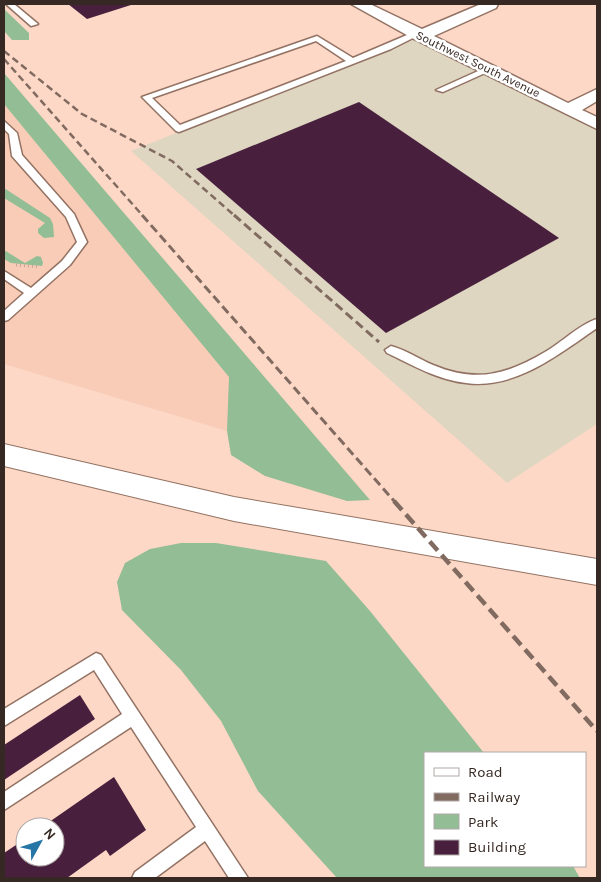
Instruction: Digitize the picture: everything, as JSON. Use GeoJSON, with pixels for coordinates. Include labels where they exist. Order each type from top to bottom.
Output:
{"type":"FeatureCollection","features":[{"type":"Feature","properties":{"kind":"main road"},"geometry":{"type":"LineString","coordinates":[[9,458],[234,509],[597,572]]}},
{"type":"Feature","properties":{"kind":"street","name":"Southwest South Avenue"},"geometry":{"type":"LineString","coordinates":[[359,4],[597,124]]}},
{"type":"Feature","properties":{"kind":"street"},"geometry":{"type":"LineString","coordinates":[[418,35],[491,5]]}},
{"type":"Feature","properties":{"kind":"street"},"geometry":{"type":"LineString","coordinates":[[570,109],[597,94]]}},
{"type":"Feature","properties":{"kind":"lane"},"geometry":{"type":"LineString","coordinates":[[10,4],[34,24]]}},
{"type":"Feature","properties":{"kind":"lane"},"geometry":{"type":"LineString","coordinates":[[352,61],[317,38],[146,97],[179,129],[352,61],[418,35]]}},
{"type":"Feature","properties":{"kind":"lane"},"geometry":{"type":"LineString","coordinates":[[440,90],[490,69]]}},
{"type":"Feature","properties":{"kind":"lane"},"geometry":{"type":"LineString","coordinates":[[4,124],[13,133],[17,156],[70,216],[82,242],[66,262],[4,317]]}},
{"type":"Feature","properties":{"kind":"lane"},"geometry":{"type":"LineString","coordinates":[[4,274],[30,292]]}},
{"type":"Feature","properties":{"kind":"lane"},"geometry":{"type":"LineString","coordinates":[[391,350],[434,370],[467,379],[500,376],[529,366],[597,323]]}},
{"type":"Feature","properties":{"kind":"lane"},"geometry":{"type":"LineString","coordinates":[[4,718],[96,660],[239,878]]}},
{"type":"Feature","properties":{"kind":"lane"},"geometry":{"type":"LineString","coordinates":[[4,802],[133,716]]}},
{"type":"Feature","properties":{"kind":"lane"},"geometry":{"type":"LineString","coordinates":[[141,878],[207,829]]}},
{"type":"Feature","properties":{"kind":"path"},"geometry":{"type":"LineString","coordinates":[[12,264],[40,267]]}},
{"type":"Feature","properties":{"kind":"shaded area"},"geometry":{"type":"Polygon","coordinates":[[[420,36],[597,124],[597,424],[507,483],[131,151],[420,36]]]}},
{"type":"Feature","properties":{"kind":"shaded area"},"geometry":{"type":"Polygon","coordinates":[[[4,104],[290,450],[4,364],[4,104]]]}},
{"type":"Feature","properties":{"kind":"green space"},"geometry":{"type":"Polygon","coordinates":[[[4,9],[29,33],[29,40],[12,40],[4,31],[4,9]]]}},
{"type":"Feature","properties":{"kind":"green space"},"geometry":{"type":"Polygon","coordinates":[[[4,73],[370,500],[347,501],[265,476],[231,455],[227,431],[229,377],[4,104],[4,73]]]}},
{"type":"Feature","properties":{"kind":"green space"},"geometry":{"type":"Polygon","coordinates":[[[4,188],[50,218],[53,224],[54,237],[44,238],[38,233],[38,229],[45,223],[4,198],[4,188]]]}},
{"type":"Feature","properties":{"kind":"green space"},"geometry":{"type":"Polygon","coordinates":[[[4,250],[25,263],[37,256],[41,257],[42,266],[11,263],[4,259],[4,250]]]}},
{"type":"Feature","properties":{"kind":"green space"},"geometry":{"type":"Polygon","coordinates":[[[181,543],[216,543],[326,561],[370,611],[483,752],[424,752],[424,867],[574,867],[580,878],[337,878],[258,791],[221,721],[181,670],[122,610],[117,582],[125,563],[150,549],[181,543]]]}},
{"type":"Feature","properties":{"kind":"building"},"geometry":{"type":"Polygon","coordinates":[[[68,4],[134,4],[87,19],[68,4]]]}},
{"type":"Feature","properties":{"kind":"building"},"geometry":{"type":"Polygon","coordinates":[[[359,102],[559,238],[386,333],[196,169],[359,102]]]}},
{"type":"Feature","properties":{"kind":"building"},"geometry":{"type":"Polygon","coordinates":[[[80,695],[95,719],[4,780],[4,745],[80,695]]]}},
{"type":"Feature","properties":{"kind":"building"},"geometry":{"type":"Polygon","coordinates":[[[114,777],[146,830],[110,856],[106,850],[67,878],[4,878],[4,853],[15,846],[15,867],[65,867],[65,817],[56,817],[114,777]]]}},
{"type":"Feature","properties":{"kind":"railway"},"geometry":{"type":"LineString","coordinates":[[4,51],[82,114],[172,161],[235,216]]}},
{"type":"Feature","properties":{"kind":"railway"},"geometry":{"type":"LineString","coordinates":[[4,59],[143,216]]}},
{"type":"Feature","properties":{"kind":"railway"},"geometry":{"type":"LineString","coordinates":[[142,215],[395,502]]}},
{"type":"Feature","properties":{"kind":"railway"},"geometry":{"type":"LineString","coordinates":[[234,215],[379,342]]}},
{"type":"Feature","properties":{"kind":"railway"},"geometry":{"type":"LineString","coordinates":[[394,501],[597,731]]}}]}
